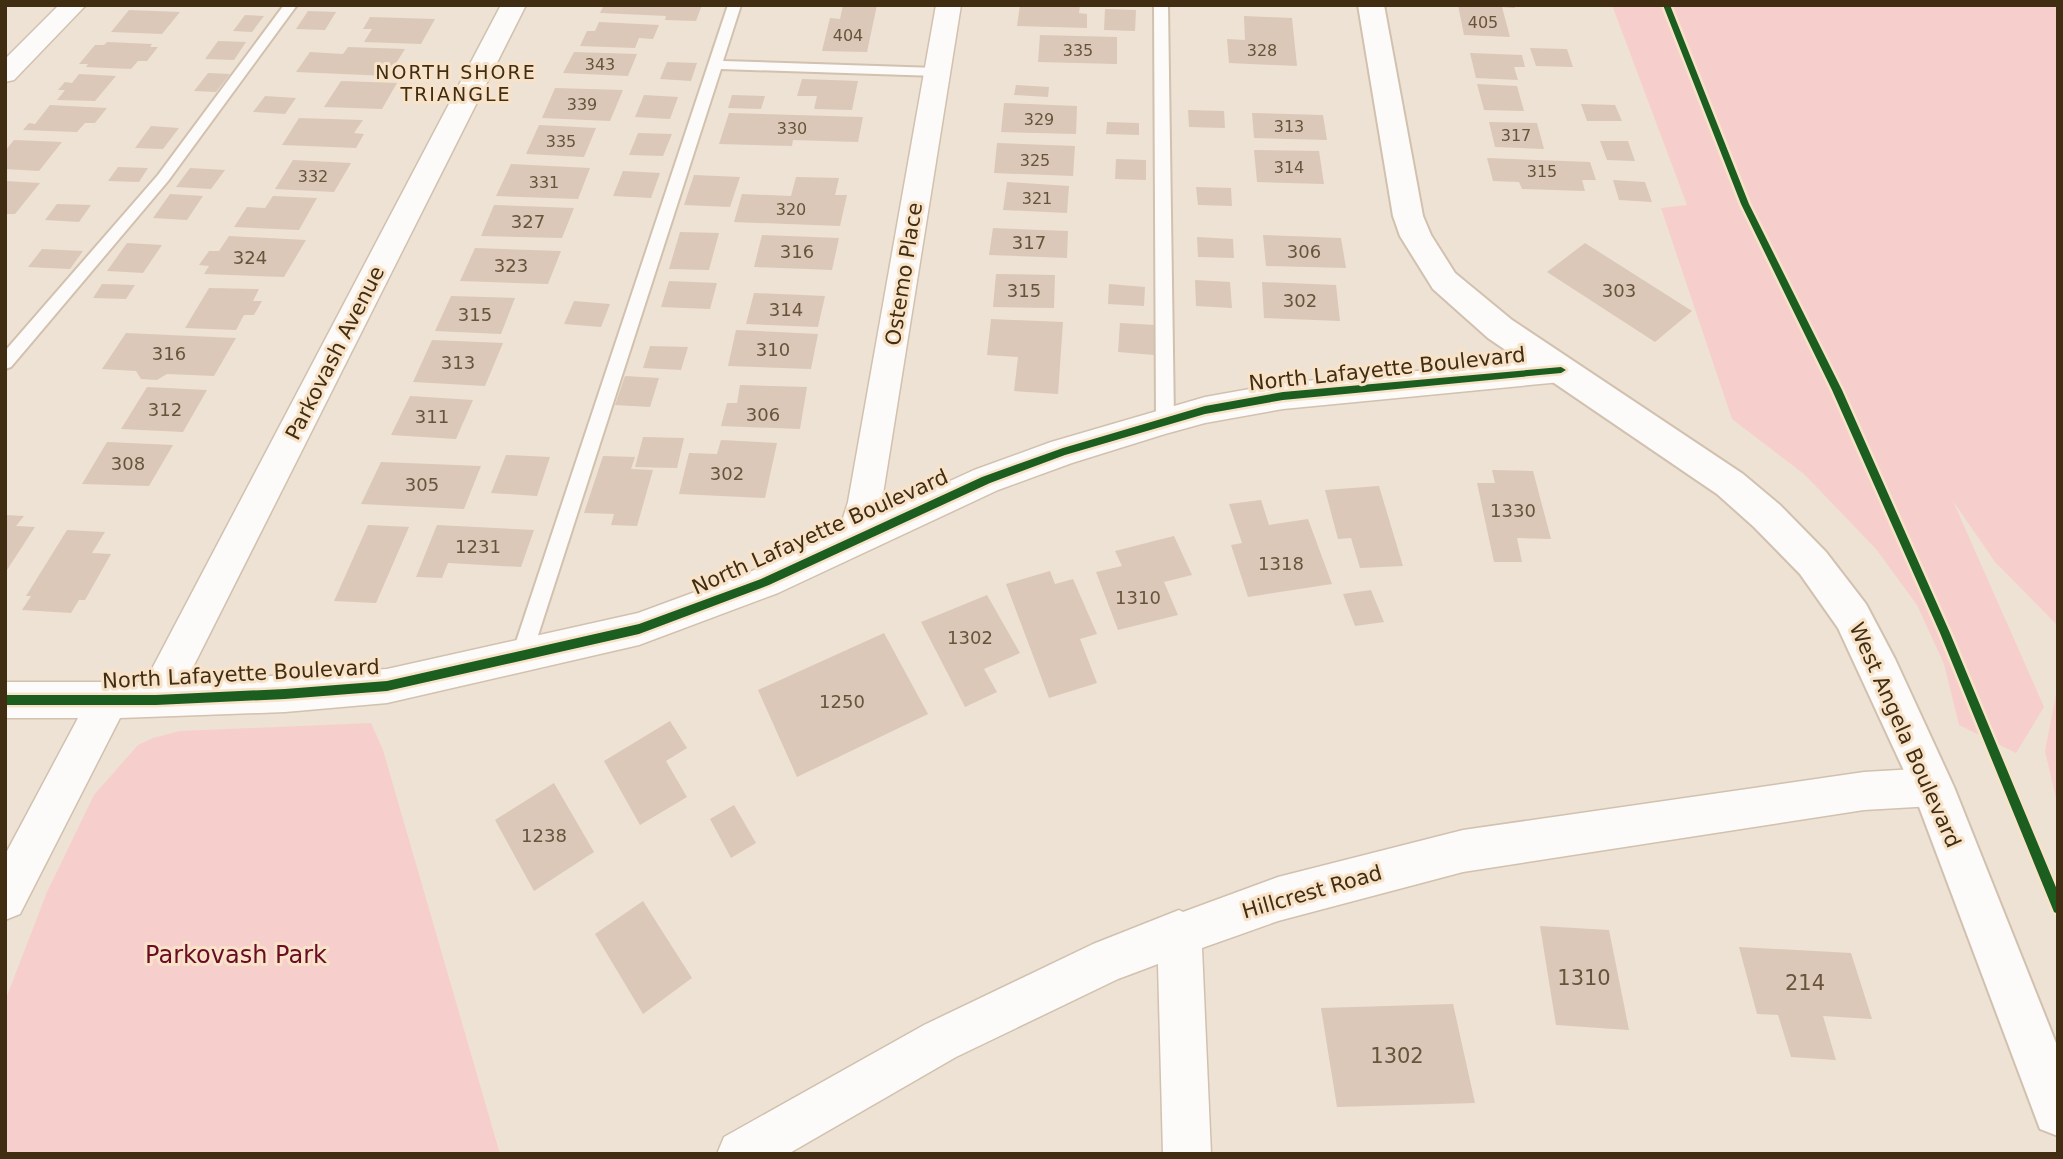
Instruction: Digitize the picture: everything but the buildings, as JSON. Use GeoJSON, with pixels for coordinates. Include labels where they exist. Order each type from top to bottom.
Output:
{"type":"FeatureCollection","features":[{"type":"Feature","properties":{"kind":"street"},"geometry":{"type":"LineString","coordinates":[[5,74],[74,5]]}},
{"type":"Feature","properties":{"kind":"street","name":"Parkovash Avenue"},"geometry":{"type":"LineString","coordinates":[[156,700],[513,5]]}},
{"type":"Feature","properties":{"kind":"street","name":"Ostemo Place"},"geometry":{"type":"LineString","coordinates":[[854,541],[866,502],[949,5]]}},
{"type":"Feature","properties":{"kind":"street","name":"West Angela Boulevard"},"geometry":{"type":"LineString","coordinates":[[1371,5],[1408,216],[1416,236],[1444,281],[1500,329],[1730,484],[1768,516],[1813,563],[1852,616],[1881,672],[1933,787],[2058,1111]]}},
{"type":"Feature","properties":{"kind":"street","name":"North Lafayette Boulevard"},"geometry":{"type":"LineString","coordinates":[[5,700],[156,700],[387,686],[639,629],[765,582],[986,480],[1063,452],[1205,410],[1283,396],[1562,370]]}},
{"type":"Feature","properties":{"kind":"street"},"geometry":{"type":"LineString","coordinates":[[5,899],[108,701]]}},
{"type":"Feature","properties":{"kind":"street","name":"Hillcrest Road"},"geometry":{"type":"LineString","coordinates":[[741,1154],[940,1041],[1109,960],[1179,932],[1278,899],[1462,851],[1864,791],[1933,787]]}},
{"type":"Feature","properties":{"kind":"street"},"geometry":{"type":"LineString","coordinates":[[1179,932],[1187,1154]]}},
{"type":"Feature","properties":{"kind":"lane"},"geometry":{"type":"LineString","coordinates":[[5,363],[163,178],[291,5]]}},
{"type":"Feature","properties":{"kind":"lane"},"geometry":{"type":"LineString","coordinates":[[521,657],[735,5]]}},
{"type":"Feature","properties":{"kind":"lane"},"geometry":{"type":"LineString","coordinates":[[1161,5],[1166,421]]}},
{"type":"Feature","properties":{"kind":"lane"},"geometry":{"type":"LineString","coordinates":[[714,65],[937,72]]}},
{"type":"Feature","properties":{"kind":"green space"},"geometry":{"type":"Polygon","coordinates":[[[1612,5],[2058,5],[2058,626],[1995,562],[1953,501],[2044,707],[2016,753],[1959,725],[1944,664],[1917,605],[1876,549],[1804,474],[1732,419],[1661,208],[1687,205],[1612,5]]]}},
{"type":"Feature","properties":{"kind":"green space"},"geometry":{"type":"Polygon","coordinates":[[[2058,684],[2058,807],[2045,751],[2058,684]]]}},
{"type":"Feature","properties":{"kind":"green space","name":"Parkovash Park"},"geometry":{"type":"Polygon","coordinates":[[[371,723],[383,750],[500,1154],[5,1154],[5,1001],[47,892],[94,795],[138,745],[153,738],[180,731],[371,723]]]}},
{"type":"Feature","properties":{"kind":"cycle path"},"geometry":{"type":"LineString","coordinates":[[1666,5],[1745,204],[1837,390],[1945,633],[2058,908]]}},
{"type":"Feature","properties":{"kind":"cycle path"},"geometry":{"type":"LineString","coordinates":[[5,700],[156,700],[387,686],[639,629],[765,582],[986,480],[1063,452],[1205,410],[1283,396],[1561,370]]}},
{"type":"Feature","properties":{"kind":"district","name":"NORTH SHORE TRIANGLE"},"geometry":{"type":"Point","coordinates":[456,83]}}]}
